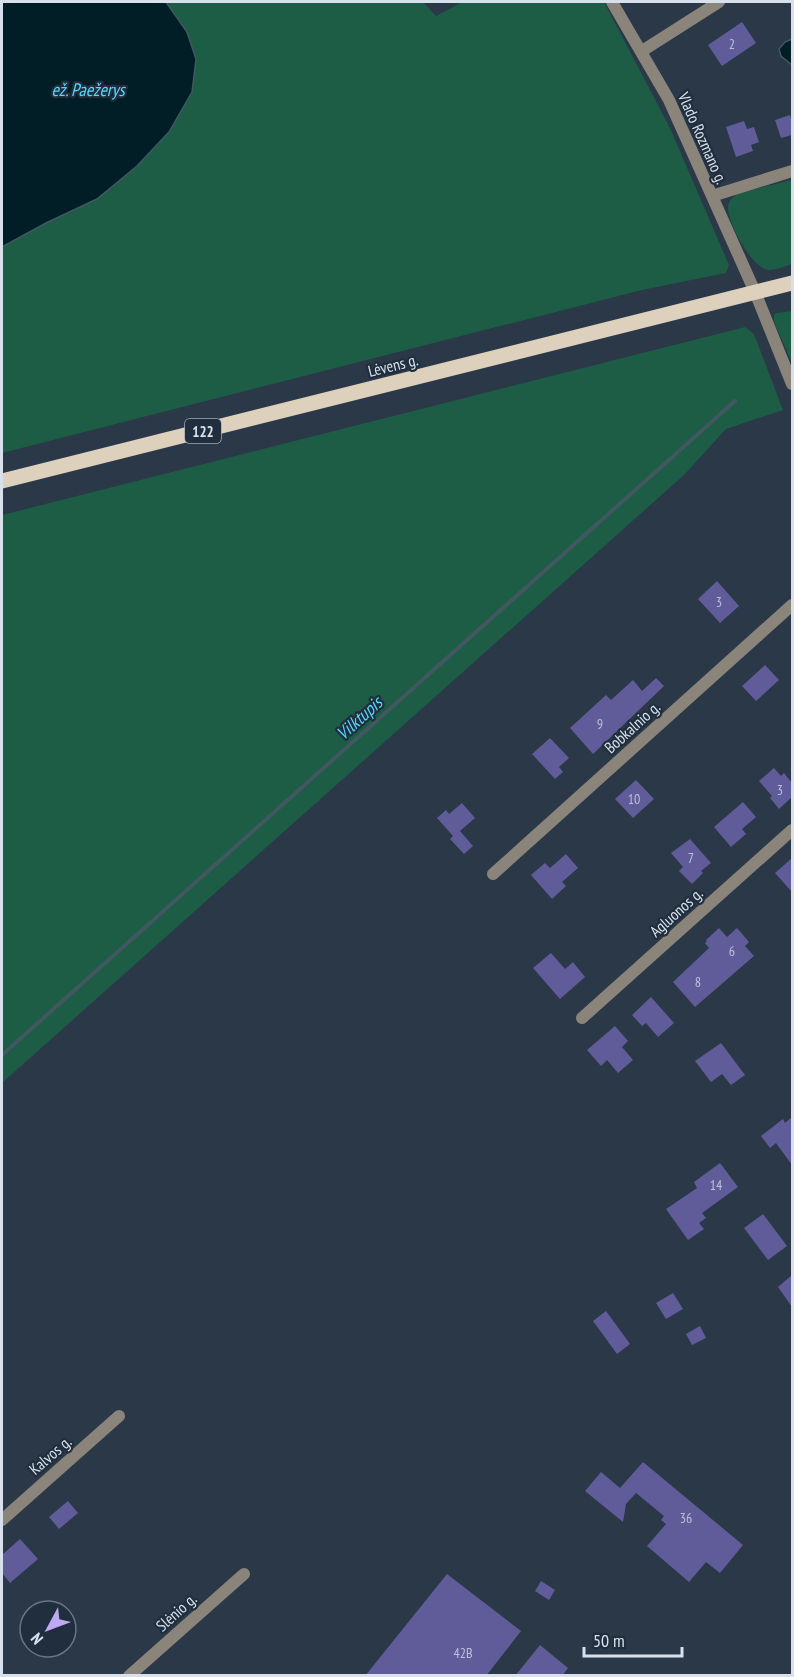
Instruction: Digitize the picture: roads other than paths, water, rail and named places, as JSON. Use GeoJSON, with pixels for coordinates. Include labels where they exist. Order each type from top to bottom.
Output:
{"type":"FeatureCollection","features":[{"type":"Feature","properties":{"kind":"main road","name":"Lėvens g."},"geometry":{"type":"LineString","coordinates":[[2,481],[792,283]]}},
{"type":"Feature","properties":{"kind":"street","name":"Vlado Rozmano g."},"geometry":{"type":"LineString","coordinates":[[612,2],[669,100],[755,292],[792,384]]}},
{"type":"Feature","properties":{"kind":"street"},"geometry":{"type":"LineString","coordinates":[[642,51],[719,2]]}},
{"type":"Feature","properties":{"kind":"street"},"geometry":{"type":"LineString","coordinates":[[712,196],[792,171]]}},
{"type":"Feature","properties":{"kind":"street","name":"Bobkalnio g."},"geometry":{"type":"LineString","coordinates":[[493,874],[792,605]]}},
{"type":"Feature","properties":{"kind":"street","name":"Agluonos g."},"geometry":{"type":"LineString","coordinates":[[582,1018],[792,830]]}},
{"type":"Feature","properties":{"kind":"street","name":"Kalvos g."},"geometry":{"type":"LineString","coordinates":[[2,1520],[119,1416]]}},
{"type":"Feature","properties":{"kind":"street","name":"Slėnio g."},"geometry":{"type":"LineString","coordinates":[[129,1676],[244,1574]]}},
{"type":"Feature","properties":{"kind":"water","name":"ež. Paežerys"},"geometry":{"type":"Polygon","coordinates":[[[2,2],[166,2],[187,32],[196,59],[192,92],[169,132],[137,166],[97,199],[2,247],[2,2]]]}},
{"type":"Feature","properties":{"kind":"water"},"geometry":{"type":"Polygon","coordinates":[[[792,39],[792,65],[781,56],[779,49],[785,42],[792,39]]]}},
{"type":"Feature","properties":{"kind":"waterway","name":"Vilktupis"},"geometry":{"type":"LineString","coordinates":[[2,1055],[735,401]]}}]}
